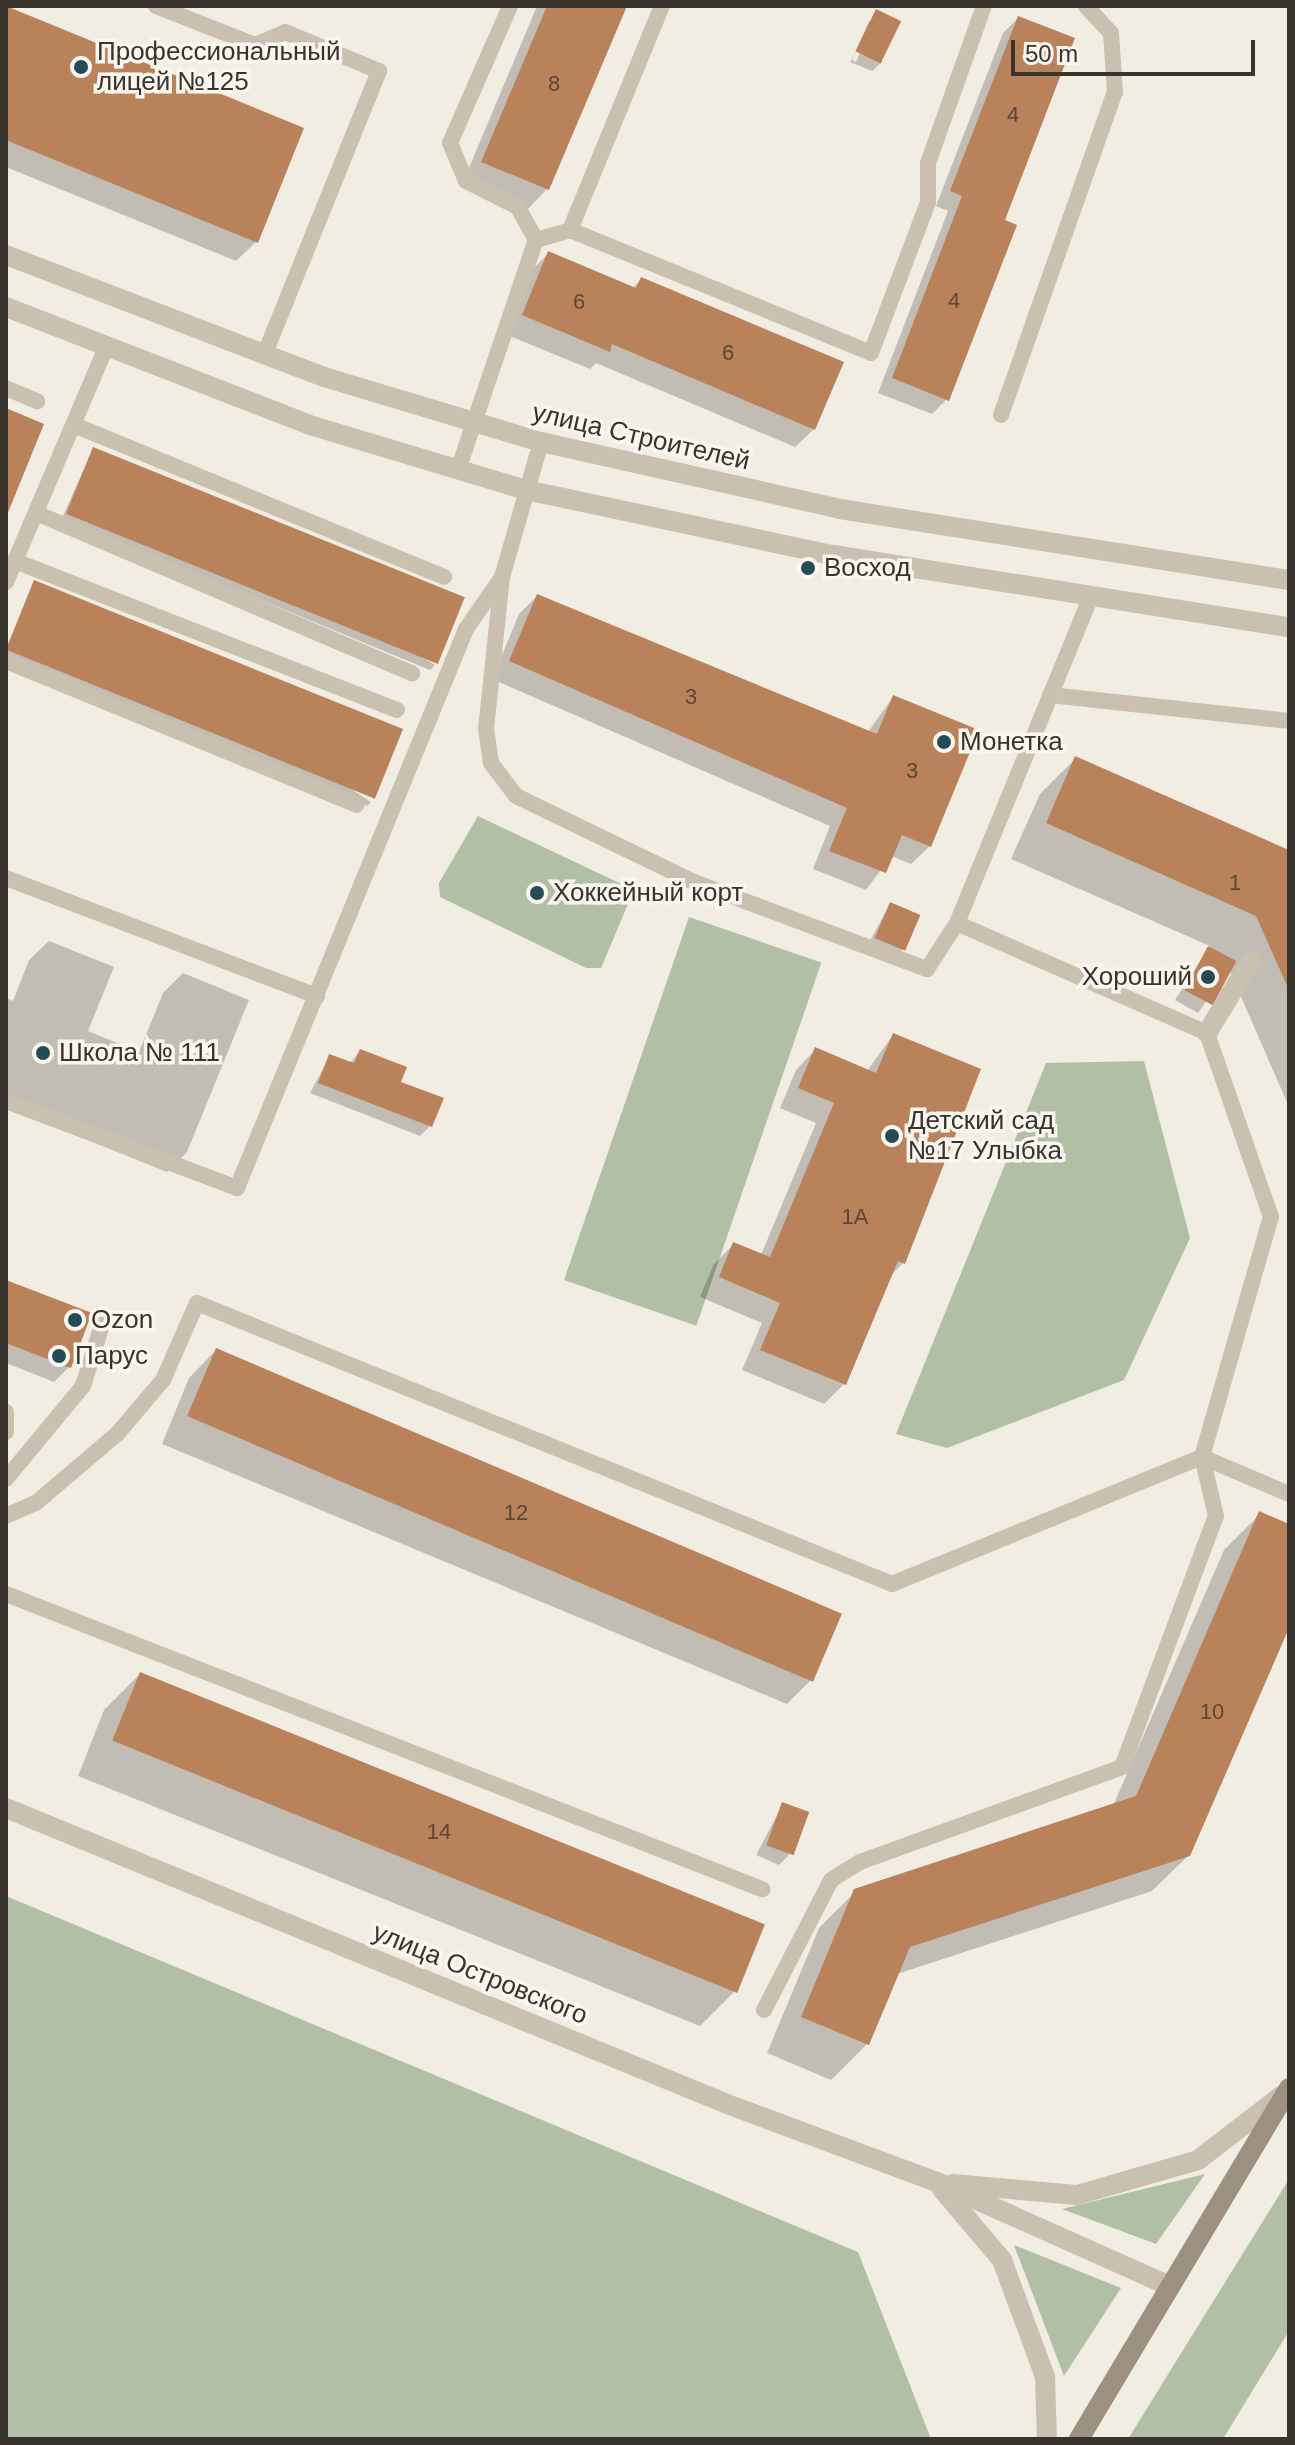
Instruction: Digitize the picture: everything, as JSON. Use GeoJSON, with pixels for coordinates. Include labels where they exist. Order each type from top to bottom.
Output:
{"type":"FeatureCollection","features":[{"type":"Feature","properties":{"kind":"main road"},"geometry":{"type":"LineString","coordinates":[[1079,2439],[1288,2090]]}},
{"type":"Feature","properties":{"kind":"street","name":"улица Строителей"},"geometry":{"type":"LineString","coordinates":[[6,255],[264,355],[473,425],[840,509],[1289,580]]}},
{"type":"Feature","properties":{"kind":"street"},"geometry":{"type":"LineString","coordinates":[[6,307],[313,426],[526,490],[833,555],[1289,627]]}},
{"type":"Feature","properties":{"kind":"street"},"geometry":{"type":"LineString","coordinates":[[1207,1033],[1251,961]]}},
{"type":"Feature","properties":{"kind":"street","name":"улица Островского"},"geometry":{"type":"LineString","coordinates":[[6,1808],[727,2104],[937,2182]]}},
{"type":"Feature","properties":{"kind":"street"},"geometry":{"type":"LineString","coordinates":[[937,2182],[1077,2195],[1198,2160],[1288,2090]]}},
{"type":"Feature","properties":{"kind":"street"},"geometry":{"type":"LineString","coordinates":[[937,2182],[1169,2286]]}},
{"type":"Feature","properties":{"kind":"street"},"geometry":{"type":"LineString","coordinates":[[937,2182],[1002,2260],[1045,2377],[1047,2439]]}},
{"type":"Feature","properties":{"kind":"lane"},"geometry":{"type":"LineString","coordinates":[[156,6],[255,45],[285,32],[379,71],[264,355]]}},
{"type":"Feature","properties":{"kind":"lane"},"geometry":{"type":"LineString","coordinates":[[458,470],[536,240],[518,207],[466,181],[450,143],[510,6]]}},
{"type":"Feature","properties":{"kind":"lane"},"geometry":{"type":"LineString","coordinates":[[570,230],[662,6]]}},
{"type":"Feature","properties":{"kind":"lane"},"geometry":{"type":"LineString","coordinates":[[536,240],[570,230],[871,353],[928,202],[928,163],[984,6]]}},
{"type":"Feature","properties":{"kind":"lane"},"geometry":{"type":"LineString","coordinates":[[1001,415],[1115,92],[1111,33],[1086,6]]}},
{"type":"Feature","properties":{"kind":"lane"},"geometry":{"type":"LineString","coordinates":[[6,582],[106,347]]}},
{"type":"Feature","properties":{"kind":"lane"},"geometry":{"type":"LineString","coordinates":[[6,388],[37,401]]}},
{"type":"Feature","properties":{"kind":"lane"},"geometry":{"type":"LineString","coordinates":[[74,425],[444,577]]}},
{"type":"Feature","properties":{"kind":"lane"},"geometry":{"type":"LineString","coordinates":[[541,442],[502,577],[486,728],[491,763],[516,796],[694,882],[927,969],[957,923],[1091,596]]}},
{"type":"Feature","properties":{"kind":"lane"},"geometry":{"type":"LineString","coordinates":[[36,513],[412,673]]}},
{"type":"Feature","properties":{"kind":"lane"},"geometry":{"type":"LineString","coordinates":[[15,561],[397,710]]}},
{"type":"Feature","properties":{"kind":"lane"},"geometry":{"type":"LineString","coordinates":[[6,1101],[237,1188],[466,629],[502,577]]}},
{"type":"Feature","properties":{"kind":"lane"},"geometry":{"type":"LineString","coordinates":[[6,661],[357,805]]}},
{"type":"Feature","properties":{"kind":"lane"},"geometry":{"type":"LineString","coordinates":[[1050,695],[1289,721]]}},
{"type":"Feature","properties":{"kind":"lane"},"geometry":{"type":"LineString","coordinates":[[6,878],[317,996]]}},
{"type":"Feature","properties":{"kind":"lane"},"geometry":{"type":"LineString","coordinates":[[764,2010],[831,1880],[860,1862],[1122,1767],[1216,1516],[1202,1457],[1271,1217],[1207,1033],[957,923]]}},
{"type":"Feature","properties":{"kind":"lane"},"geometry":{"type":"LineString","coordinates":[[6,1516],[37,1502],[118,1433],[163,1380],[197,1303],[892,1584],[1202,1457],[1289,1494]]}},
{"type":"Feature","properties":{"kind":"lane"},"geometry":{"type":"LineString","coordinates":[[6,1479],[83,1386],[102,1325]]}},
{"type":"Feature","properties":{"kind":"lane"},"geometry":{"type":"LineString","coordinates":[[6,1412],[6,1432]]}},
{"type":"Feature","properties":{"kind":"lane"},"geometry":{"type":"LineString","coordinates":[[6,1594],[762,1889]]}},
{"type":"Feature","properties":{"kind":"green space","name":"Хоккейный корт"},"geometry":{"type":"Polygon","coordinates":[[[478,816],[634,890],[601,968],[586,968],[440,897],[439,883],[478,816]]]}},
{"type":"Feature","properties":{"kind":"green space"},"geometry":{"type":"Polygon","coordinates":[[[689,917],[821,963],[696,1326],[564,1280],[689,917]]]}},
{"type":"Feature","properties":{"kind":"green space"},"geometry":{"type":"Polygon","coordinates":[[[1144,1061],[1190,1238],[1124,1380],[947,1448],[896,1434],[1046,1063],[1144,1061]]]}},
{"type":"Feature","properties":{"kind":"green space"},"geometry":{"type":"Polygon","coordinates":[[[6,1896],[858,2252],[931,2439],[6,2439],[6,1896]]]}},
{"type":"Feature","properties":{"kind":"green space"},"geometry":{"type":"Polygon","coordinates":[[[1205,2174],[1156,2244],[1062,2209],[1205,2174]]]}},
{"type":"Feature","properties":{"kind":"green space"},"geometry":{"type":"Polygon","coordinates":[[[1289,2179],[1289,2331],[1223,2439],[1128,2439],[1289,2179]]]}},
{"type":"Feature","properties":{"kind":"green space"},"geometry":{"type":"Polygon","coordinates":[[[1014,2245],[1121,2288],[1064,2376],[1014,2245]]]}},
{"type":"Feature","properties":{"kind":"building","name":"Профессиональный лицей №125"},"geometry":{"type":"Polygon","coordinates":[[[6,6],[304,128],[258,243],[6,140],[6,6]]]}},
{"type":"Feature","properties":{"kind":"building"},"geometry":{"type":"Polygon","coordinates":[[[547,6],[627,6],[549,190],[481,162],[547,6]]]}},
{"type":"Feature","properties":{"kind":"building"},"geometry":{"type":"Polygon","coordinates":[[[876,9],[901,21],[881,64],[855,51],[876,9]]]}},
{"type":"Feature","properties":{"kind":"building"},"geometry":{"type":"Polygon","coordinates":[[[1018,16],[1075,38],[1005,220],[1017,225],[949,401],[892,378],[962,196],[950,191],[1018,16]]]}},
{"type":"Feature","properties":{"kind":"building"},"geometry":{"type":"Polygon","coordinates":[[[548,251],[636,288],[641,277],[844,362],[815,430],[612,344],[610,352],[522,315],[548,251]]]}},
{"type":"Feature","properties":{"kind":"building"},"geometry":{"type":"Polygon","coordinates":[[[6,408],[44,424],[7,515],[6,515],[6,408]]]}},
{"type":"Feature","properties":{"kind":"building"},"geometry":{"type":"Polygon","coordinates":[[[93,447],[465,597],[438,664],[66,514],[93,447]]]}},
{"type":"Feature","properties":{"kind":"building"},"geometry":{"type":"Polygon","coordinates":[[[34,580],[403,729],[375,799],[6,650],[34,580]]]}},
{"type":"Feature","properties":{"kind":"building"},"geometry":{"type":"Polygon","coordinates":[[[537,594],[877,734],[893,695],[979,730],[931,847],[902,835],[886,873],[829,851],[847,808],[509,661],[537,594]]]}},
{"type":"Feature","properties":{"kind":"building"},"geometry":{"type":"Polygon","coordinates":[[[1075,756],[1289,850],[1289,990],[1256,916],[1046,823],[1075,756]]]}},
{"type":"Feature","properties":{"kind":"building"},"geometry":{"type":"Polygon","coordinates":[[[890,902],[920,915],[905,951],[875,938],[890,902]]]}},
{"type":"Feature","properties":{"kind":"building"},"geometry":{"type":"Polygon","coordinates":[[[1208,946],[1236,961],[1213,1005],[1185,990],[1208,946]]]}},
{"type":"Feature","properties":{"kind":"building"},"geometry":{"type":"Polygon","coordinates":[[[893,1033],[981,1069],[905,1264],[898,1261],[846,1385],[760,1350],[780,1303],[719,1277],[733,1242],[770,1257],[834,1103],[798,1088],[815,1047],[876,1073],[893,1033]]]}},
{"type":"Feature","properties":{"kind":"building"},"geometry":{"type":"Polygon","coordinates":[[[360,1049],[407,1067],[401,1082],[444,1098],[432,1127],[318,1083],[329,1054],[354,1063],[360,1049]]]}},
{"type":"Feature","properties":{"kind":"building"},"geometry":{"type":"Polygon","coordinates":[[[6,1280],[92,1313],[71,1368],[6,1343],[6,1280]]]}},
{"type":"Feature","properties":{"kind":"building"},"geometry":{"type":"Polygon","coordinates":[[[216,1348],[842,1614],[813,1682],[187,1416],[216,1348]]]}},
{"type":"Feature","properties":{"kind":"building"},"geometry":{"type":"Polygon","coordinates":[[[1259,1511],[1289,1524],[1289,1628],[1190,1856],[910,1947],[869,2045],[801,2017],[854,1889],[1136,1796],[1259,1511]]]}},
{"type":"Feature","properties":{"kind":"building"},"geometry":{"type":"Polygon","coordinates":[[[140,1672],[765,1924],[737,1993],[112,1741],[140,1672]]]}},
{"type":"Feature","properties":{"kind":"building"},"geometry":{"type":"Polygon","coordinates":[[[782,1802],[809,1812],[794,1855],[766,1845],[782,1802]]]}},
{"type":"Feature","properties":{"kind":"place","name":"Профессиональный лицей №125"},"geometry":{"type":"Point","coordinates":[81,67]}},
{"type":"Feature","properties":{"kind":"place","name":"Восход"},"geometry":{"type":"Point","coordinates":[808,568]}},
{"type":"Feature","properties":{"kind":"place","name":"Монетка"},"geometry":{"type":"Point","coordinates":[944,742]}},
{"type":"Feature","properties":{"kind":"place","name":"Хоккейный корт"},"geometry":{"type":"Point","coordinates":[537,893]}},
{"type":"Feature","properties":{"kind":"place","name":"Хороший"},"geometry":{"type":"Point","coordinates":[1208,977]}},
{"type":"Feature","properties":{"kind":"place","name":"Школа № 111"},"geometry":{"type":"Point","coordinates":[43,1053]}},
{"type":"Feature","properties":{"kind":"place","name":"Детский сад №17 Улыбка"},"geometry":{"type":"Point","coordinates":[892,1136]}},
{"type":"Feature","properties":{"kind":"place","name":"Ozon"},"geometry":{"type":"Point","coordinates":[75,1320]}},
{"type":"Feature","properties":{"kind":"place","name":"Парус"},"geometry":{"type":"Point","coordinates":[59,1356]}}]}
